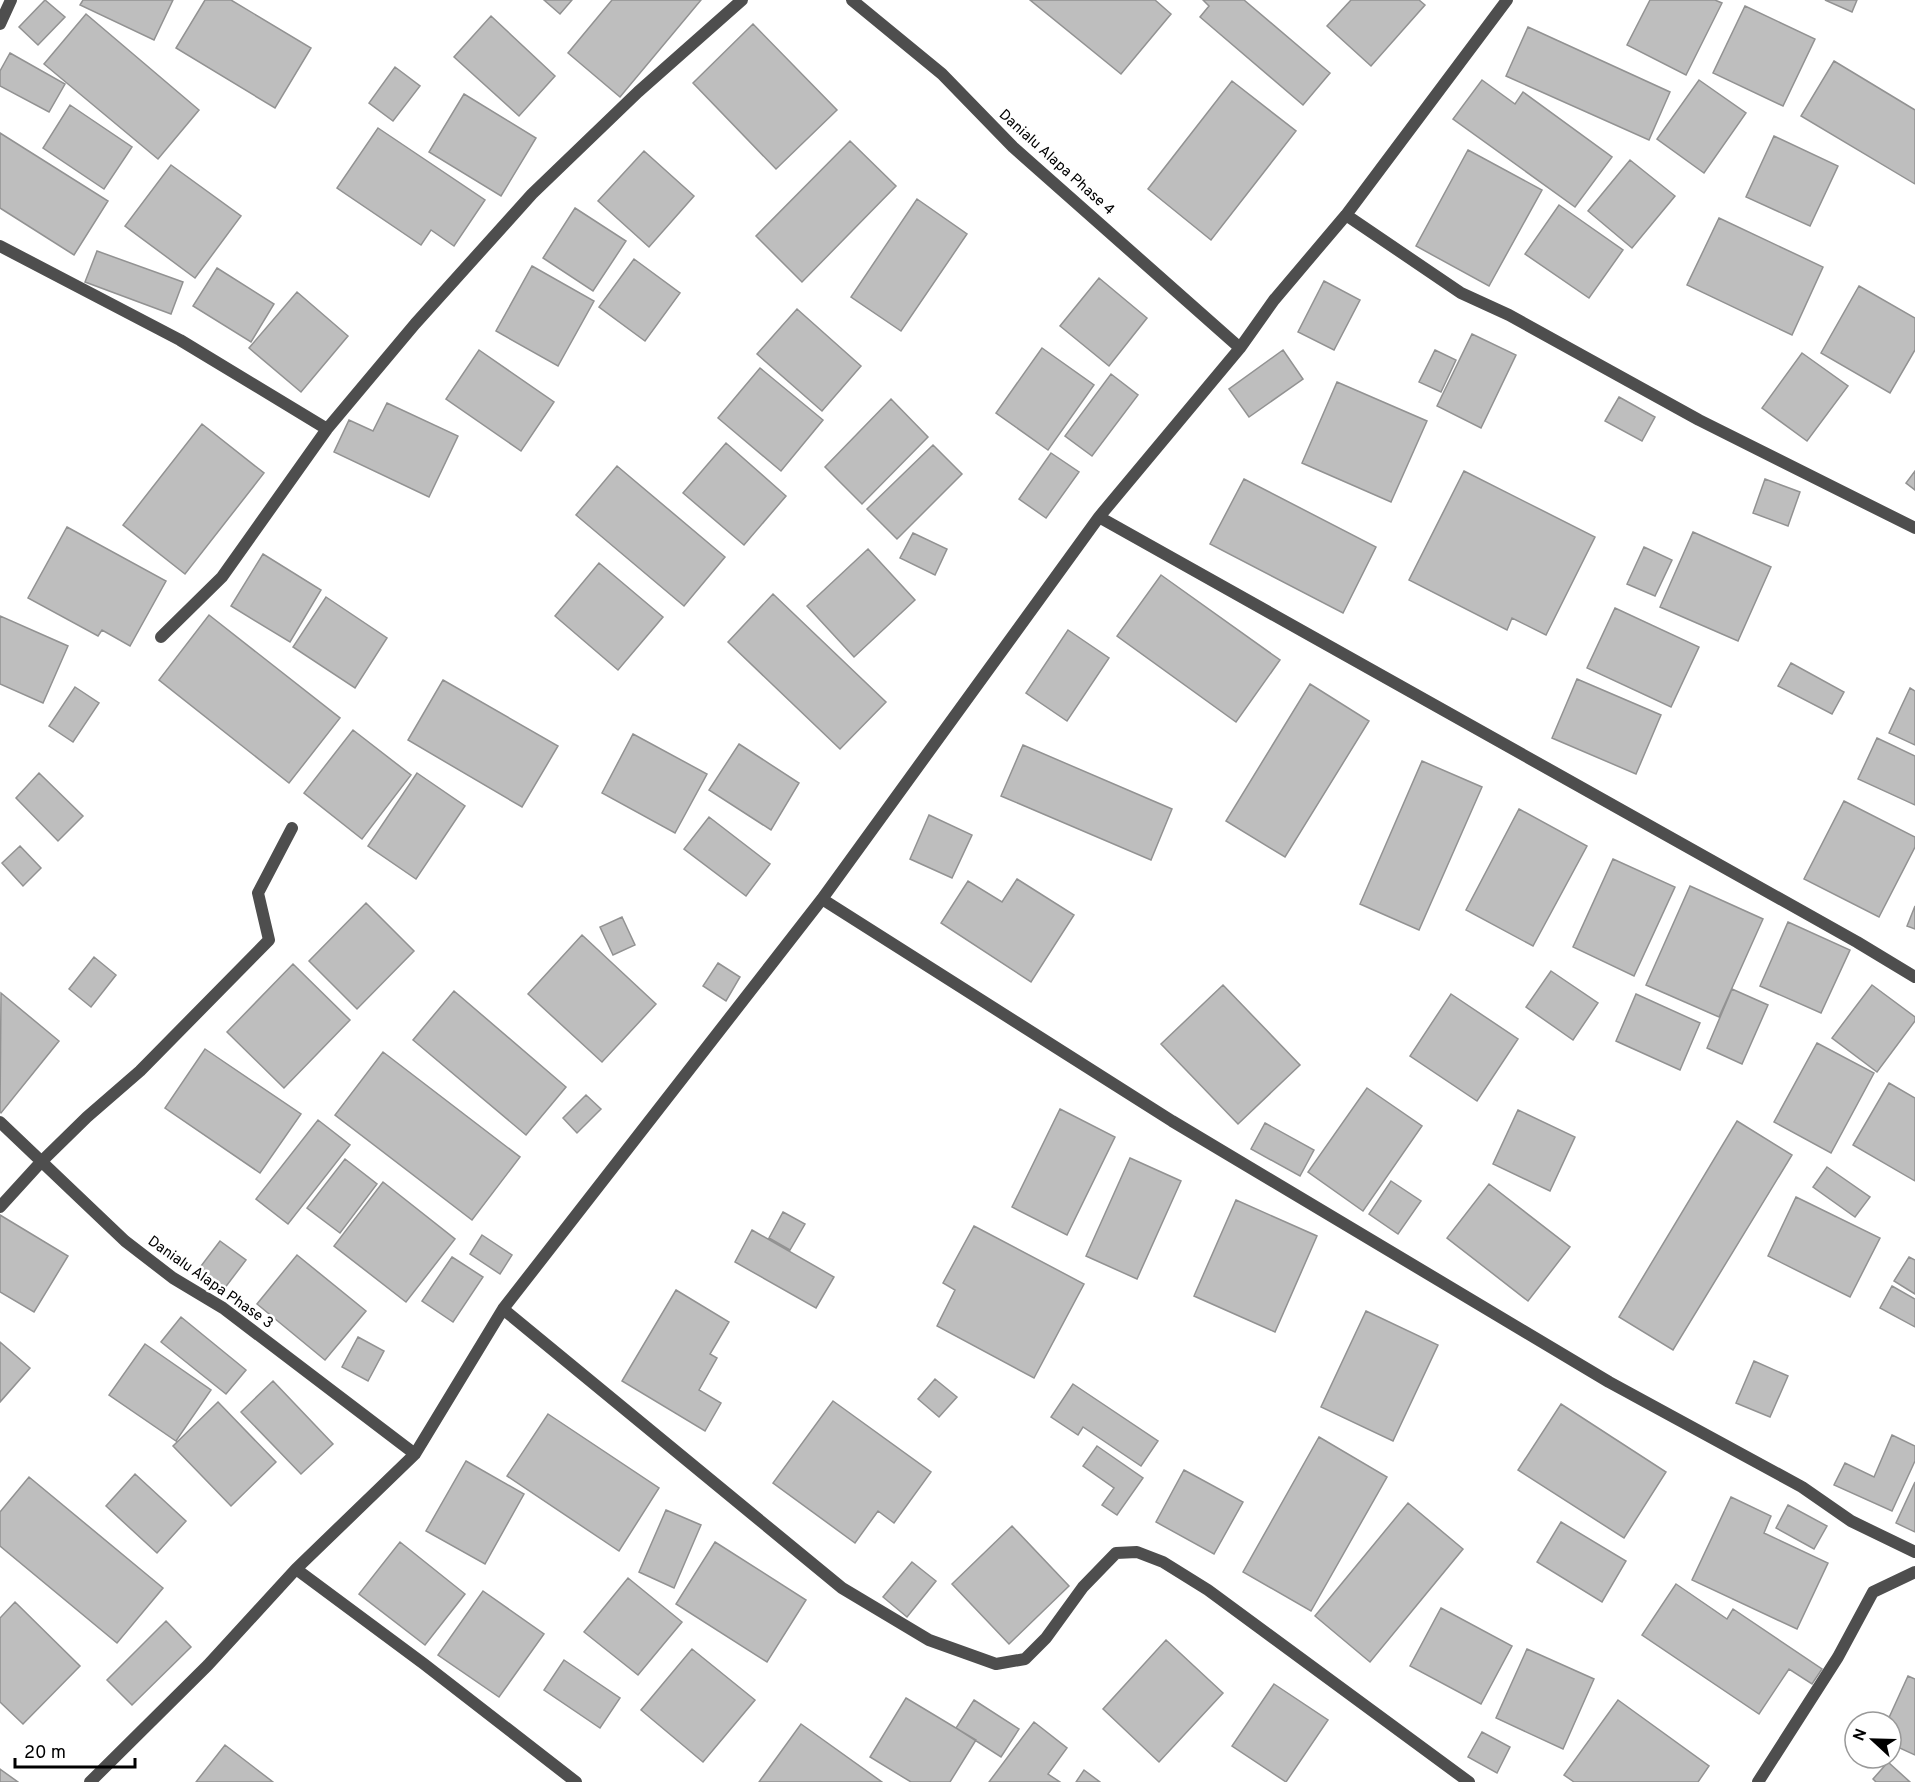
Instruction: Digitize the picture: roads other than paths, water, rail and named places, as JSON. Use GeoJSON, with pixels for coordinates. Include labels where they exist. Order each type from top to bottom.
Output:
{"type":"FeatureCollection","features":[{"type":"Feature","properties":{"kind":"street"},"geometry":{"type":"LineString","coordinates":[[0,24],[11,0]]}},
{"type":"Feature","properties":{"kind":"street"},"geometry":{"type":"LineString","coordinates":[[161,637],[222,577],[327,429],[415,324],[532,194],[638,92],[742,0]]}},
{"type":"Feature","properties":{"kind":"street","name":"Danialu Alapa Phase 4"},"geometry":{"type":"LineString","coordinates":[[852,0],[942,74],[1013,147],[1240,348]]}},
{"type":"Feature","properties":{"kind":"street"},"geometry":{"type":"LineString","coordinates":[[90,1782],[208,1665],[296,1569],[415,1454],[503,1309],[822,899],[1099,517],[1240,348],[1274,300],[1346,215],[1507,0]]}},
{"type":"Feature","properties":{"kind":"street"},"geometry":{"type":"LineString","coordinates":[[1346,215],[1461,293],[1509,315],[1698,420],[1915,528]]}},
{"type":"Feature","properties":{"kind":"street"},"geometry":{"type":"LineString","coordinates":[[0,246],[180,340],[327,429]]}},
{"type":"Feature","properties":{"kind":"street"},"geometry":{"type":"LineString","coordinates":[[1099,517],[1846,936],[1915,977]]}},
{"type":"Feature","properties":{"kind":"street"},"geometry":{"type":"LineString","coordinates":[[0,1207],[41,1162],[87,1117],[140,1071],[269,940],[258,893],[292,828]]}},
{"type":"Feature","properties":{"kind":"street"},"geometry":{"type":"LineString","coordinates":[[822,899],[1172,1121],[1609,1382],[1802,1487],[1851,1521],[1915,1552]]}},
{"type":"Feature","properties":{"kind":"street","name":"Danialu Alapa Phase 3"},"geometry":{"type":"LineString","coordinates":[[0,1122],[125,1241],[173,1278],[224,1308],[415,1454]]}},
{"type":"Feature","properties":{"kind":"street"},"geometry":{"type":"LineString","coordinates":[[503,1309],[842,1588],[929,1640],[996,1664],[1025,1659],[1046,1638],[1083,1587],[1116,1553],[1137,1552],[1163,1562],[1208,1590],[1469,1782]]}},
{"type":"Feature","properties":{"kind":"street"},"geometry":{"type":"LineString","coordinates":[[296,1569],[424,1664],[576,1782]]}},
{"type":"Feature","properties":{"kind":"street"},"geometry":{"type":"LineString","coordinates":[[1758,1782],[1838,1657],[1874,1592],[1915,1572]]}}]}
